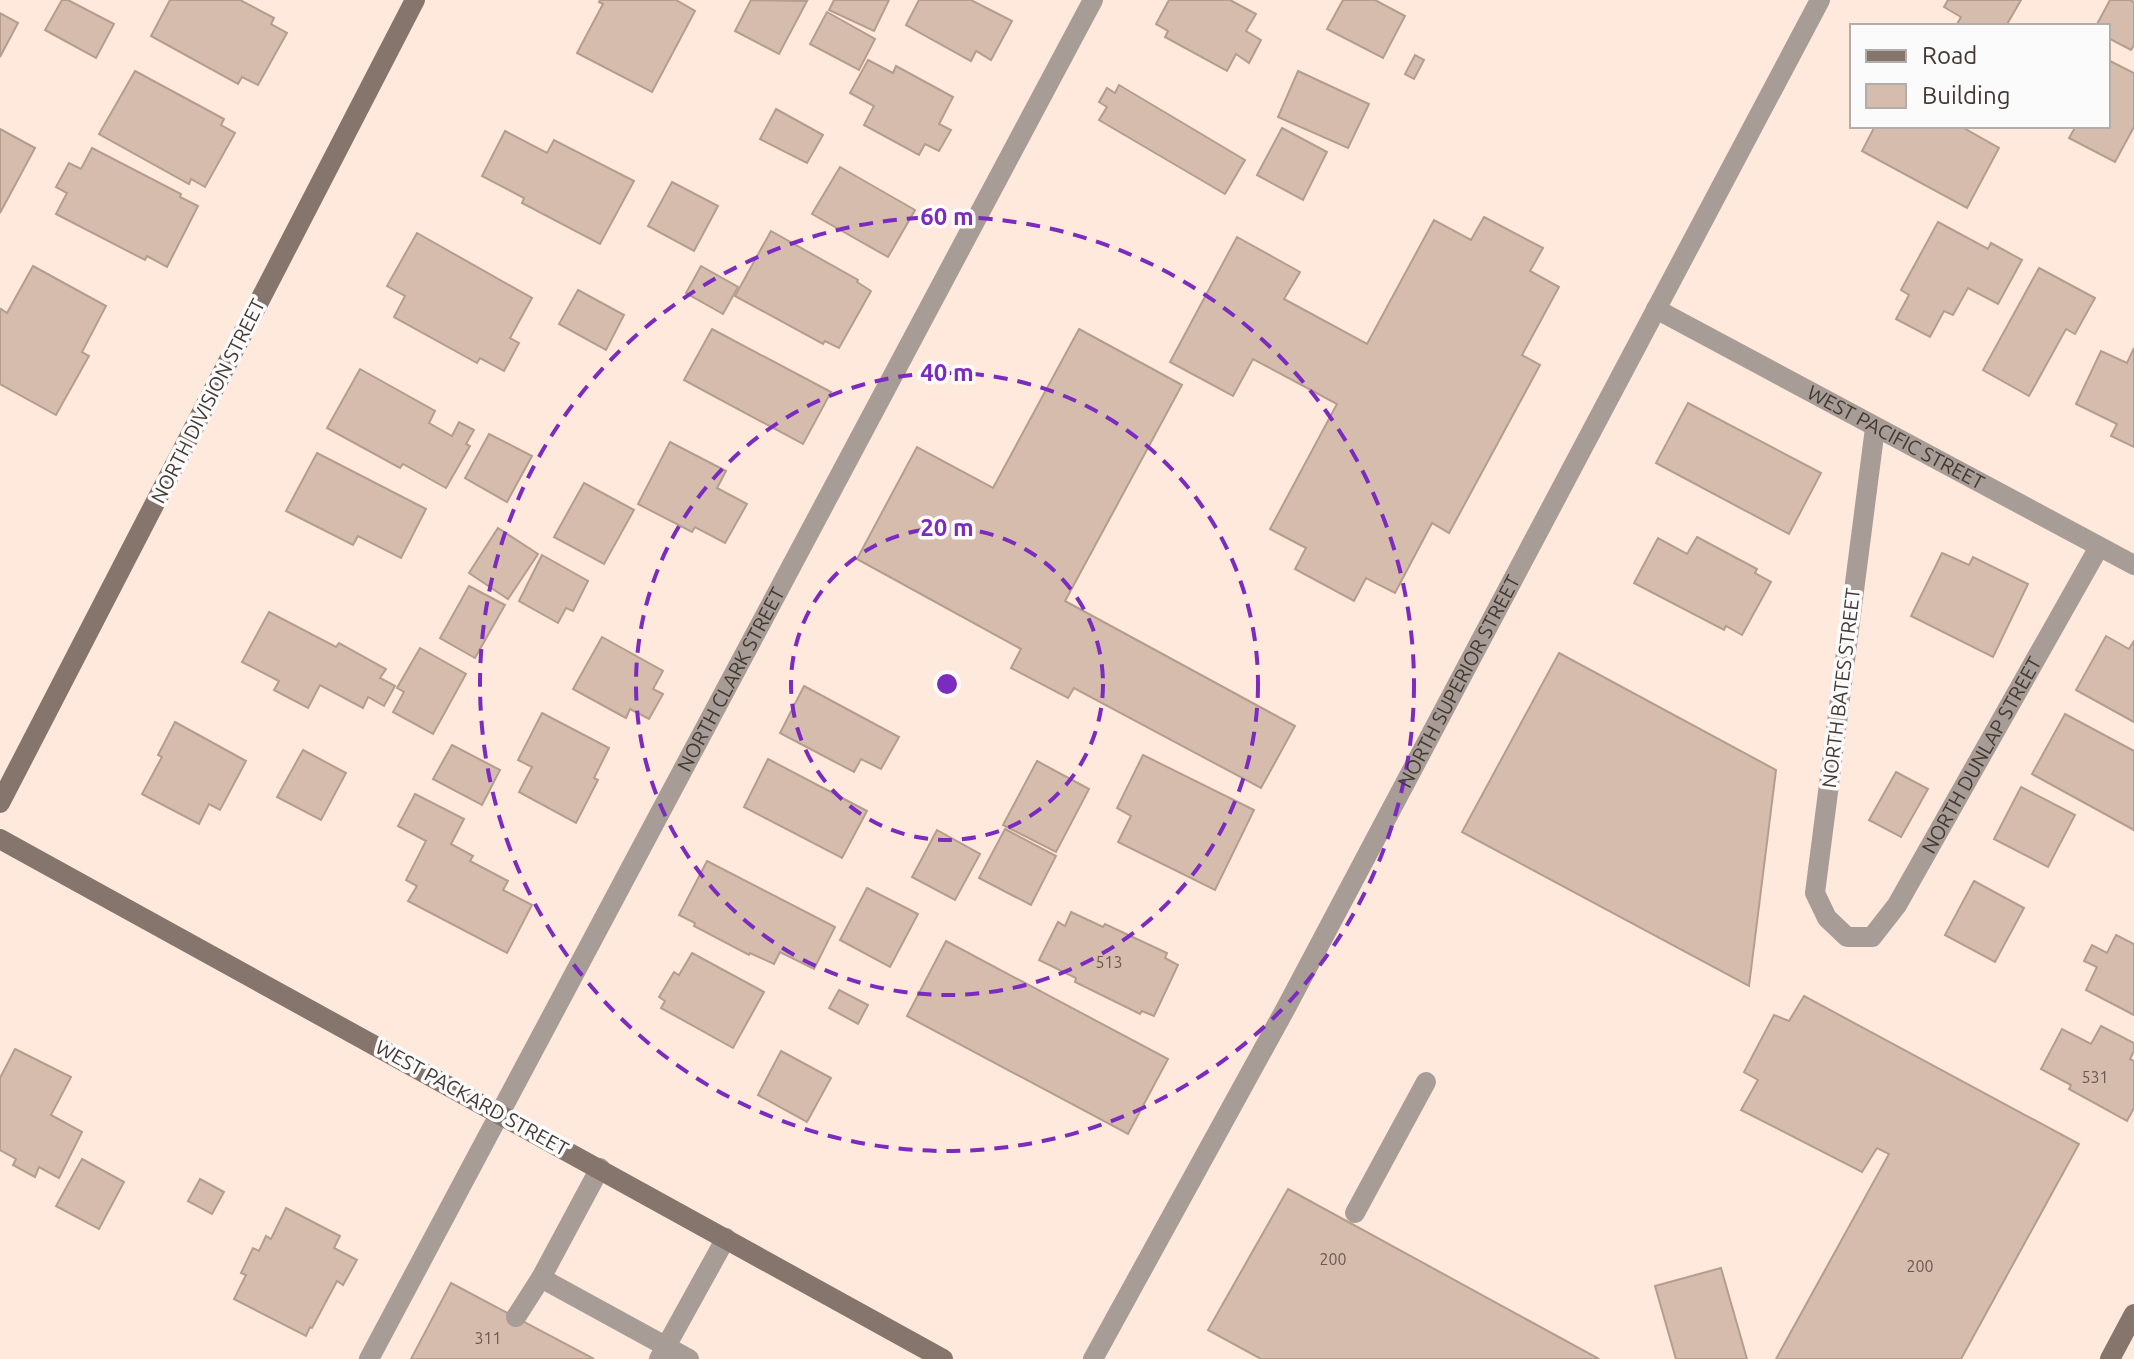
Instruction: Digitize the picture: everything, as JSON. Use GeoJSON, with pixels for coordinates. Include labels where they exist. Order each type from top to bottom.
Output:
{"type":"FeatureCollection","features":[{"type":"Feature","properties":{"kind":"street","name":"NORTH DIVISION STREET"},"geometry":{"type":"LineString","coordinates":[[0,803],[415,0]]}},
{"type":"Feature","properties":{"kind":"street","name":"NORTH CLARK STREET"},"geometry":{"type":"LineString","coordinates":[[369,1359],[1093,0]]}},
{"type":"Feature","properties":{"kind":"street","name":"NORTH SUPERIOR STREET"},"geometry":{"type":"LineString","coordinates":[[1093,1359],[1287,1006],[1820,0]]}},
{"type":"Feature","properties":{"kind":"street","name":"WEST PACIFIC STREET"},"geometry":{"type":"LineString","coordinates":[[1656,309],[2134,565]]}},
{"type":"Feature","properties":{"kind":"street","name":"NORTH BATES STREET"},"geometry":{"type":"LineString","coordinates":[[1847,937],[1827,918],[1815,893],[1875,428]]}},
{"type":"Feature","properties":{"kind":"street","name":"NORTH DUNLAP STREET"},"geometry":{"type":"LineString","coordinates":[[1847,937],[1872,937],[1897,905],[2099,547]]}},
{"type":"Feature","properties":{"kind":"street","name":"WEST PACKARD STREET"},"geometry":{"type":"LineString","coordinates":[[0,839],[943,1359]]}},
{"type":"Feature","properties":{"kind":"street"},"geometry":{"type":"LineString","coordinates":[[1355,1213],[1426,1082]]}},
{"type":"Feature","properties":{"kind":"street"},"geometry":{"type":"LineString","coordinates":[[516,1317],[541,1278],[600,1168]]}},
{"type":"Feature","properties":{"kind":"street"},"geometry":{"type":"LineString","coordinates":[[663,1352],[726,1238]]}},
{"type":"Feature","properties":{"kind":"street"},"geometry":{"type":"LineString","coordinates":[[541,1278],[663,1352],[689,1359]]}},
{"type":"Feature","properties":{"kind":"street"},"geometry":{"type":"LineString","coordinates":[[2110,1359],[2134,1314]]}},
{"type":"Feature","properties":{"kind":"building"},"geometry":{"type":"Polygon","coordinates":[[[62,0],[68,0],[114,24],[96,58],[45,30],[62,0]]]}},
{"type":"Feature","properties":{"kind":"building"},"geometry":{"type":"Polygon","coordinates":[[[170,0],[240,0],[274,18],[271,24],[287,33],[258,85],[242,77],[238,84],[151,36],[170,0]]]}},
{"type":"Feature","properties":{"kind":"building"},"geometry":{"type":"Polygon","coordinates":[[[600,0],[676,0],[695,11],[652,92],[577,53],[603,4],[600,0]]]}},
{"type":"Feature","properties":{"kind":"building"},"geometry":{"type":"Polygon","coordinates":[[[751,0],[807,1],[779,54],[735,31],[751,0]]]}},
{"type":"Feature","properties":{"kind":"building"},"geometry":{"type":"Polygon","coordinates":[[[834,0],[889,0],[874,31],[829,10],[834,0]]]}},
{"type":"Feature","properties":{"kind":"building"},"geometry":{"type":"Polygon","coordinates":[[[919,0],[971,0],[1012,21],[991,60],[976,51],[971,61],[906,25],[919,0]]]}},
{"type":"Feature","properties":{"kind":"building"},"geometry":{"type":"Polygon","coordinates":[[[1169,0],[1230,0],[1256,14],[1246,31],[1261,40],[1249,63],[1236,54],[1227,71],[1165,37],[1168,31],[1156,24],[1169,0]]]}},
{"type":"Feature","properties":{"kind":"building"},"geometry":{"type":"Polygon","coordinates":[[[1343,0],[1375,0],[1405,16],[1383,58],[1327,29],[1343,0]]]}},
{"type":"Feature","properties":{"kind":"building"},"geometry":{"type":"Polygon","coordinates":[[[1948,0],[2021,0],[2007,24],[1957,24],[1961,17],[1944,7],[1948,0]]]}},
{"type":"Feature","properties":{"kind":"building"},"geometry":{"type":"Polygon","coordinates":[[[2110,0],[2134,2],[2134,45],[2131,50],[2110,39],[2110,24],[2097,24],[2110,0]]]}},
{"type":"Feature","properties":{"kind":"building"},"geometry":{"type":"Polygon","coordinates":[[[827,12],[875,39],[859,70],[810,44],[827,12]]]}},
{"type":"Feature","properties":{"kind":"building"},"geometry":{"type":"Polygon","coordinates":[[[0,13],[18,23],[0,57],[0,13]]]}},
{"type":"Feature","properties":{"kind":"building"},"geometry":{"type":"Polygon","coordinates":[[[1415,55],[1424,60],[1414,79],[1405,74],[1415,55]]]}},
{"type":"Feature","properties":{"kind":"building"},"geometry":{"type":"Polygon","coordinates":[[[868,60],[893,73],[896,66],[953,97],[939,124],[951,130],[939,151],[925,144],[919,155],[864,125],[874,106],[850,93],[868,60]]]}},
{"type":"Feature","properties":{"kind":"building"},"geometry":{"type":"Polygon","coordinates":[[[2110,61],[2134,73],[2134,127],[2115,162],[2069,138],[2075,128],[2110,128],[2110,61]]]}},
{"type":"Feature","properties":{"kind":"building"},"geometry":{"type":"Polygon","coordinates":[[[135,71],[224,119],[221,125],[235,133],[205,187],[191,179],[189,184],[99,134],[135,71]]]}},
{"type":"Feature","properties":{"kind":"building"},"geometry":{"type":"Polygon","coordinates":[[[1298,71],[1369,104],[1348,148],[1278,117],[1298,71]]]}},
{"type":"Feature","properties":{"kind":"building"},"geometry":{"type":"Polygon","coordinates":[[[1119,85],[1245,160],[1225,194],[1099,120],[1107,107],[1099,102],[1107,88],[1115,93],[1119,85]]]}},
{"type":"Feature","properties":{"kind":"building"},"geometry":{"type":"Polygon","coordinates":[[[776,109],[823,135],[807,163],[760,139],[776,109]]]}},
{"type":"Feature","properties":{"kind":"building"},"geometry":{"type":"Polygon","coordinates":[[[1282,128],[1327,152],[1303,200],[1257,175],[1282,128]]]}},
{"type":"Feature","properties":{"kind":"building"},"geometry":{"type":"Polygon","coordinates":[[[1874,128],[1964,128],[1999,148],[1967,208],[1862,151],[1874,128]]]}},
{"type":"Feature","properties":{"kind":"building"},"geometry":{"type":"Polygon","coordinates":[[[0,129],[35,148],[0,213],[0,129]]]}},
{"type":"Feature","properties":{"kind":"building"},"geometry":{"type":"Polygon","coordinates":[[[505,131],[547,153],[554,140],[634,181],[600,244],[522,203],[524,198],[482,176],[505,131]]]}},
{"type":"Feature","properties":{"kind":"building"},"geometry":{"type":"Polygon","coordinates":[[[92,148],[198,206],[167,267],[147,256],[145,260],[56,214],[67,193],[56,187],[69,163],[81,169],[92,148]]]}},
{"type":"Feature","properties":{"kind":"building"},"geometry":{"type":"Polygon","coordinates":[[[840,167],[915,210],[888,257],[812,214],[840,167]]]}},
{"type":"Feature","properties":{"kind":"building"},"geometry":{"type":"Polygon","coordinates":[[[672,182],[718,206],[694,251],[648,226],[672,182]]]}},
{"type":"Feature","properties":{"kind":"building"},"geometry":{"type":"Polygon","coordinates":[[[1484,217],[1543,248],[1530,271],[1559,287],[1522,355],[1540,365],[1449,533],[1432,523],[1395,593],[1366,578],[1354,601],[1295,569],[1306,548],[1270,529],[1337,404],[1253,359],[1233,396],[1170,362],[1237,237],[1300,272],[1284,299],[1367,344],[1434,220],[1471,240],[1484,217]]]}},
{"type":"Feature","properties":{"kind":"building"},"geometry":{"type":"Polygon","coordinates":[[[1938,222],[1988,249],[1991,243],[2022,260],[1998,304],[1968,288],[1953,315],[1944,311],[1930,337],[1896,319],[1909,295],[1901,290],[1938,222]]]}},
{"type":"Feature","properties":{"kind":"building"},"geometry":{"type":"Polygon","coordinates":[[[771,231],[858,280],[871,291],[839,348],[825,341],[823,344],[735,296],[771,231]]]}},
{"type":"Feature","properties":{"kind":"building"},"geometry":{"type":"Polygon","coordinates":[[[417,233],[532,298],[510,338],[519,343],[504,371],[480,358],[477,363],[394,317],[405,296],[387,286],[417,233]]]}},
{"type":"Feature","properties":{"kind":"building"},"geometry":{"type":"Polygon","coordinates":[[[33,266],[106,306],[82,352],[89,356],[56,415],[0,384],[0,311],[7,313],[33,266]]]}},
{"type":"Feature","properties":{"kind":"building"},"geometry":{"type":"Polygon","coordinates":[[[701,266],[738,287],[723,314],[686,293],[701,266]]]}},
{"type":"Feature","properties":{"kind":"building"},"geometry":{"type":"Polygon","coordinates":[[[2039,268],[2095,298],[2075,334],[2066,329],[2029,396],[1983,370],[2039,268]]]}},
{"type":"Feature","properties":{"kind":"building"},"geometry":{"type":"Polygon","coordinates":[[[578,290],[624,315],[606,350],[559,324],[578,290]]]}},
{"type":"Feature","properties":{"kind":"building"},"geometry":{"type":"Polygon","coordinates":[[[712,329],[831,392],[803,444],[684,380],[712,329]]]}},
{"type":"Feature","properties":{"kind":"building"},"geometry":{"type":"Polygon","coordinates":[[[1079,329],[1182,385],[1065,601],[1295,726],[1261,788],[1074,688],[1068,698],[1011,668],[1021,649],[857,559],[917,447],[993,488],[1079,329]]]}},
{"type":"Feature","properties":{"kind":"building"},"geometry":{"type":"Polygon","coordinates":[[[2134,348],[2134,447],[2111,436],[2117,424],[2076,404],[2101,351],[2127,363],[2134,348]]]}},
{"type":"Feature","properties":{"kind":"building"},"geometry":{"type":"Polygon","coordinates":[[[360,369],[435,411],[429,423],[452,436],[459,422],[474,430],[466,444],[470,446],[446,488],[403,464],[400,468],[327,428],[360,369]]]}},
{"type":"Feature","properties":{"kind":"building"},"geometry":{"type":"Polygon","coordinates":[[[1688,403],[1821,473],[1789,534],[1656,463],[1688,403]]]}},
{"type":"Feature","properties":{"kind":"building"},"geometry":{"type":"Polygon","coordinates":[[[489,434],[532,456],[507,502],[465,478],[489,434]]]}},
{"type":"Feature","properties":{"kind":"building"},"geometry":{"type":"Polygon","coordinates":[[[670,442],[726,471],[717,488],[747,504],[725,543],[695,527],[692,532],[638,504],[670,442]]]}},
{"type":"Feature","properties":{"kind":"building"},"geometry":{"type":"Polygon","coordinates":[[[317,453],[426,509],[401,558],[358,536],[353,545],[286,511],[317,453]]]}},
{"type":"Feature","properties":{"kind":"building"},"geometry":{"type":"Polygon","coordinates":[[[584,483],[634,510],[604,564],[554,537],[584,483]]]}},
{"type":"Feature","properties":{"kind":"building"},"geometry":{"type":"Polygon","coordinates":[[[498,528],[538,554],[508,599],[469,573],[498,528]]]}},
{"type":"Feature","properties":{"kind":"building"},"geometry":{"type":"Polygon","coordinates":[[[1697,537],[1757,569],[1755,573],[1771,582],[1742,635],[1726,626],[1724,630],[1634,583],[1658,538],[1687,554],[1697,537]]]}},
{"type":"Feature","properties":{"kind":"building"},"geometry":{"type":"Polygon","coordinates":[[[1942,553],[1969,565],[1973,557],[2028,584],[1993,657],[1911,616],[1942,553]]]}},
{"type":"Feature","properties":{"kind":"building"},"geometry":{"type":"Polygon","coordinates":[[[542,555],[588,581],[573,611],[566,608],[558,623],[519,601],[542,555]]]}},
{"type":"Feature","properties":{"kind":"building"},"geometry":{"type":"Polygon","coordinates":[[[469,586],[505,605],[475,658],[440,638],[469,586]]]}},
{"type":"Feature","properties":{"kind":"building"},"geometry":{"type":"Polygon","coordinates":[[[269,612],[336,647],[339,643],[386,669],[380,678],[395,686],[384,706],[368,697],[363,708],[320,685],[308,708],[274,690],[279,681],[242,662],[269,612]]]}},
{"type":"Feature","properties":{"kind":"building"},"geometry":{"type":"Polygon","coordinates":[[[2106,636],[2129,649],[2134,641],[2134,722],[2076,690],[2106,636]]]}},
{"type":"Feature","properties":{"kind":"building"},"geometry":{"type":"Polygon","coordinates":[[[602,637],[663,671],[653,689],[663,694],[649,719],[630,709],[626,718],[573,689],[602,637]]]}},
{"type":"Feature","properties":{"kind":"building"},"geometry":{"type":"Polygon","coordinates":[[[420,648],[466,674],[433,734],[393,712],[404,692],[397,688],[420,648]]]}},
{"type":"Feature","properties":{"kind":"building"},"geometry":{"type":"Polygon","coordinates":[[[1559,653],[1776,770],[1749,986],[1462,832],[1559,653]]]}},
{"type":"Feature","properties":{"kind":"building"},"geometry":{"type":"Polygon","coordinates":[[[804,686],[899,737],[881,769],[861,759],[854,772],[780,733],[804,686]]]}},
{"type":"Feature","properties":{"kind":"building"},"geometry":{"type":"Polygon","coordinates":[[[542,713],[609,748],[594,778],[598,780],[576,823],[519,792],[532,767],[518,760],[542,713]]]}},
{"type":"Feature","properties":{"kind":"building"},"geometry":{"type":"Polygon","coordinates":[[[2065,714],[2134,751],[2134,830],[2032,774],[2065,714]]]}},
{"type":"Feature","properties":{"kind":"building"},"geometry":{"type":"Polygon","coordinates":[[[175,722],[246,761],[220,810],[209,804],[199,824],[142,794],[162,757],[158,755],[175,722]]]}},
{"type":"Feature","properties":{"kind":"building"},"geometry":{"type":"Polygon","coordinates":[[[452,745],[500,770],[482,805],[433,779],[452,745]]]}},
{"type":"Feature","properties":{"kind":"building"},"geometry":{"type":"Polygon","coordinates":[[[303,750],[346,773],[321,820],[277,797],[303,750]]]}},
{"type":"Feature","properties":{"kind":"building"},"geometry":{"type":"Polygon","coordinates":[[[1143,755],[1254,810],[1215,890],[1118,842],[1131,816],[1117,808],[1143,755]]]}},
{"type":"Feature","properties":{"kind":"building"},"geometry":{"type":"Polygon","coordinates":[[[768,759],[867,811],[842,858],[744,807],[768,759]]]}},
{"type":"Feature","properties":{"kind":"building"},"geometry":{"type":"Polygon","coordinates":[[[1037,761],[1089,789],[1056,852],[1003,825],[1037,761]]]}},
{"type":"Feature","properties":{"kind":"building"},"geometry":{"type":"Polygon","coordinates":[[[1896,772],[1928,789],[1901,837],[1869,820],[1896,772]]]}},
{"type":"Feature","properties":{"kind":"building"},"geometry":{"type":"Polygon","coordinates":[[[2021,787],[2075,815],[2048,867],[1994,839],[2021,787]]]}},
{"type":"Feature","properties":{"kind":"building"},"geometry":{"type":"Polygon","coordinates":[[[415,794],[464,819],[451,844],[473,856],[470,861],[508,881],[503,890],[532,905],[507,953],[408,901],[417,886],[406,880],[426,841],[398,826],[415,794]]]}},
{"type":"Feature","properties":{"kind":"building"},"geometry":{"type":"Polygon","coordinates":[[[1005,829],[1056,856],[1031,905],[979,878],[1005,829]]]}},
{"type":"Feature","properties":{"kind":"building"},"geometry":{"type":"Polygon","coordinates":[[[937,830],[980,854],[955,900],[912,877],[937,830]]]}},
{"type":"Feature","properties":{"kind":"building"},"geometry":{"type":"Polygon","coordinates":[[[707,861],[835,927],[814,969],[780,952],[774,964],[749,955],[679,915],[707,861]]]}},
{"type":"Feature","properties":{"kind":"building"},"geometry":{"type":"Polygon","coordinates":[[[1974,881],[2024,908],[1995,962],[1945,935],[1974,881]]]}},
{"type":"Feature","properties":{"kind":"building"},"geometry":{"type":"Polygon","coordinates":[[[867,888],[918,914],[890,967],[840,940],[867,888]]]}},
{"type":"Feature","properties":{"kind":"building"},"geometry":{"type":"Polygon","coordinates":[[[1071,912],[1167,953],[1165,958],[1178,965],[1154,1016],[1142,1011],[1140,1014],[1075,982],[1076,978],[1039,960],[1058,922],[1065,926],[1071,912]]]}},
{"type":"Feature","properties":{"kind":"building"},"geometry":{"type":"Polygon","coordinates":[[[2116,935],[2134,944],[2134,1015],[2086,990],[2097,967],[2084,961],[2092,945],[2107,953],[2116,935]]]}},
{"type":"Feature","properties":{"kind":"building"},"geometry":{"type":"Polygon","coordinates":[[[946,941],[1168,1059],[1128,1134],[907,1016],[946,941]]]}},
{"type":"Feature","properties":{"kind":"building"},"geometry":{"type":"Polygon","coordinates":[[[692,953],[764,992],[733,1048],[661,1008],[665,1001],[659,997],[674,972],[679,975],[692,953]]]}},
{"type":"Feature","properties":{"kind":"building"},"geometry":{"type":"Polygon","coordinates":[[[839,990],[868,1005],[858,1024],[829,1008],[839,990]]]}},
{"type":"Feature","properties":{"kind":"building"},"geometry":{"type":"Polygon","coordinates":[[[1804,996],[2079,1144],[1961,1359],[1776,1359],[1889,1154],[1877,1148],[1862,1172],[1741,1110],[1758,1080],[1744,1072],[1774,1015],[1789,1021],[1804,996]]]}},
{"type":"Feature","properties":{"kind":"building"},"geometry":{"type":"Polygon","coordinates":[[[2101,1026],[2134,1043],[2130,1059],[2134,1061],[2134,1108],[2127,1121],[2069,1089],[2071,1085],[2041,1069],[2062,1029],[2091,1044],[2101,1026]]]}},
{"type":"Feature","properties":{"kind":"building"},"geometry":{"type":"Polygon","coordinates":[[[15,1049],[71,1077],[51,1115],[82,1132],[59,1178],[39,1167],[35,1177],[13,1165],[16,1159],[0,1150],[0,1078],[15,1049]]]}},
{"type":"Feature","properties":{"kind":"building"},"geometry":{"type":"Polygon","coordinates":[[[781,1051],[831,1078],[807,1122],[758,1095],[781,1051]]]}},
{"type":"Feature","properties":{"kind":"building"},"geometry":{"type":"Polygon","coordinates":[[[82,1159],[124,1182],[99,1229],[56,1206],[82,1159]]]}},
{"type":"Feature","properties":{"kind":"building"},"geometry":{"type":"Polygon","coordinates":[[[200,1179],[224,1192],[212,1214],[188,1201],[200,1179]]]}},
{"type":"Feature","properties":{"kind":"building"},"geometry":{"type":"Polygon","coordinates":[[[1288,1189],[1599,1359],[1261,1359],[1208,1330],[1288,1189]]]}},
{"type":"Feature","properties":{"kind":"building"},"geometry":{"type":"Polygon","coordinates":[[[286,1208],[340,1236],[334,1248],[357,1260],[343,1285],[337,1281],[306,1336],[234,1299],[246,1275],[241,1273],[253,1248],[259,1251],[266,1236],[271,1239],[286,1208]]]}},
{"type":"Feature","properties":{"kind":"building"},"geometry":{"type":"Polygon","coordinates":[[[1721,1268],[1747,1359],[1676,1359],[1655,1286],[1721,1268]]]}},
{"type":"Feature","properties":{"kind":"building"},"geometry":{"type":"Polygon","coordinates":[[[451,1283],[594,1359],[411,1359],[451,1283]]]}}]}
